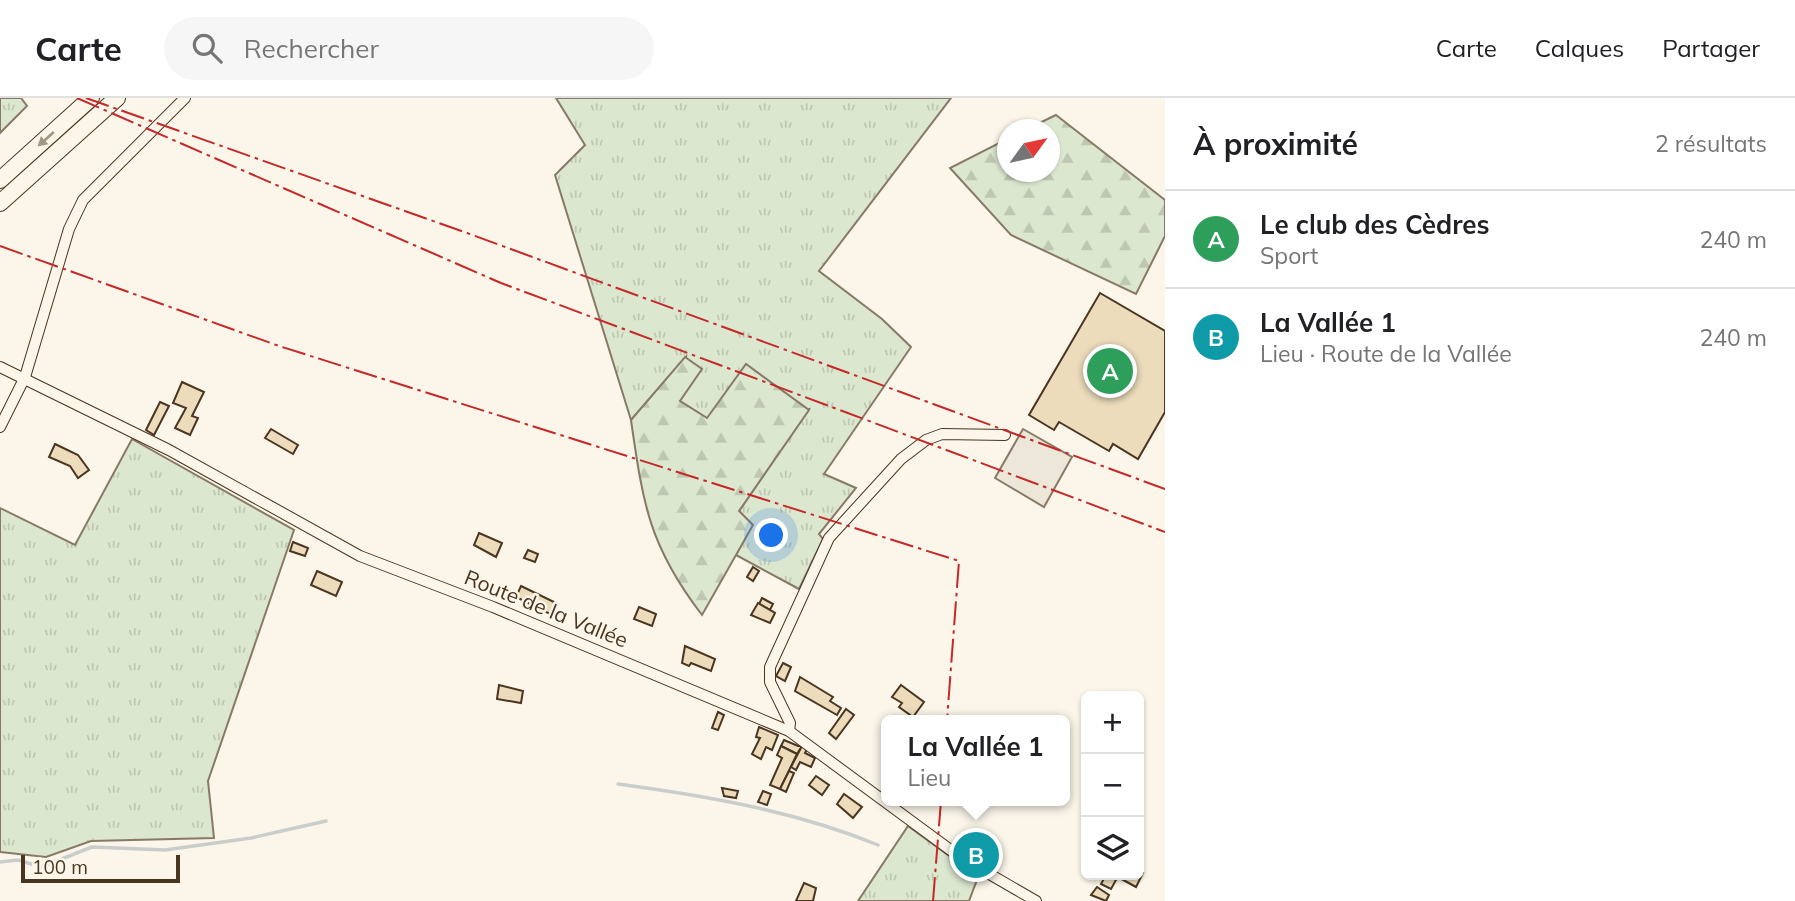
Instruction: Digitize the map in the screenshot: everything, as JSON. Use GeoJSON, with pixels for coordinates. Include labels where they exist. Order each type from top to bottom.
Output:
{"type":"FeatureCollection","features":[{"type":"Feature","properties":{"kind":"highway"},"geometry":{"type":"LineString","coordinates":[[0,180],[91,98]]}},
{"type":"Feature","properties":{"kind":"highway"},"geometry":{"type":"LineString","coordinates":[[0,203],[117,98]]}},
{"type":"Feature","properties":{"kind":"street"},"geometry":{"type":"LineString","coordinates":[[0,427],[25,377],[69,229],[83,200],[185,98]]}},
{"type":"Feature","properties":{"kind":"street","name":"Route de la Vallée"},"geometry":{"type":"LineString","coordinates":[[0,367],[169,450],[360,556],[493,607],[789,730],[881,798]]}},
{"type":"Feature","properties":{"kind":"street"},"geometry":{"type":"LineString","coordinates":[[789,730],[787,717],[770,682],[771,667],[829,538],[901,459],[926,440],[942,433],[1005,435]]}},
{"type":"Feature","properties":{"kind":"street","name":"Route de la Vallée"},"geometry":{"type":"LineString","coordinates":[[891,806],[960,857],[1036,901]]}},
{"type":"Feature","properties":{"kind":"green space"},"geometry":{"type":"Polygon","coordinates":[[[0,98],[21,98],[27,106],[0,133],[0,98]]]}},
{"type":"Feature","properties":{"kind":"green space"},"geometry":{"type":"Polygon","coordinates":[[[556,98],[951,98],[819,271],[882,319],[911,347],[824,474],[856,488],[819,534],[823,539],[799,589],[736,555],[752,525],[739,511],[809,409],[708,419],[680,401],[686,357],[631,420],[555,175],[585,145],[556,98]]]}},
{"type":"Feature","properties":{"kind":"green space"},"geometry":{"type":"Polygon","coordinates":[[[1056,115],[1165,200],[1165,236],[1136,294],[1011,235],[950,168],[997,144],[997,182],[1060,182],[1060,119],[1048,119],[1056,115]]]}},
{"type":"Feature","properties":{"kind":"green space"},"geometry":{"type":"Polygon","coordinates":[[[685,357],[702,369],[680,401],[707,418],[746,364],[809,410],[739,511],[753,525],[702,615],[684,590],[659,545],[645,500],[631,420],[685,357]]]}},
{"type":"Feature","properties":{"kind":"green space"},"geometry":{"type":"Polygon","coordinates":[[[132,439],[294,530],[208,781],[214,838],[91,841],[46,857],[0,852],[0,508],[75,545],[132,439]]]}},
{"type":"Feature","properties":{"kind":"green space"},"geometry":{"type":"Polygon","coordinates":[[[908,826],[978,877],[969,901],[858,901],[908,826]]]}},
{"type":"Feature","properties":{"kind":"shaded area"},"geometry":{"type":"Polygon","coordinates":[[[1023,429],[1072,457],[1044,507],[995,478],[1023,429]]]}},
{"type":"Feature","properties":{"kind":"building"},"geometry":{"type":"Polygon","coordinates":[[[1100,293],[1165,331],[1165,412],[1138,459],[1113,444],[1109,451],[1059,422],[1054,430],[1029,415],[1100,293]]]}},
{"type":"Feature","properties":{"kind":"building"},"geometry":{"type":"Polygon","coordinates":[[[182,382],[204,392],[192,416],[198,418],[190,435],[175,428],[186,408],[173,403],[182,382]]]}},
{"type":"Feature","properties":{"kind":"building"},"geometry":{"type":"Polygon","coordinates":[[[160,402],[169,406],[154,435],[146,430],[160,402]]]}},
{"type":"Feature","properties":{"kind":"building"},"geometry":{"type":"Polygon","coordinates":[[[271,429],[298,445],[293,454],[265,438],[271,429]]]}},
{"type":"Feature","properties":{"kind":"building"},"geometry":{"type":"Polygon","coordinates":[[[55,444],[78,455],[89,470],[78,478],[70,466],[49,457],[55,444]]]}},
{"type":"Feature","properties":{"kind":"building"},"geometry":{"type":"Polygon","coordinates":[[[479,533],[502,543],[496,557],[474,545],[479,533]]]}},
{"type":"Feature","properties":{"kind":"building"},"geometry":{"type":"Polygon","coordinates":[[[293,542],[308,548],[305,556],[290,551],[293,542]]]}},
{"type":"Feature","properties":{"kind":"building"},"geometry":{"type":"Polygon","coordinates":[[[528,550],[538,554],[535,562],[524,558],[528,550]]]}},
{"type":"Feature","properties":{"kind":"building"},"geometry":{"type":"Polygon","coordinates":[[[753,567],[759,571],[753,581],[747,577],[753,567]]]}},
{"type":"Feature","properties":{"kind":"building"},"geometry":{"type":"Polygon","coordinates":[[[317,571],[342,582],[336,596],[311,585],[317,571]]]}},
{"type":"Feature","properties":{"kind":"building"},"geometry":{"type":"Polygon","coordinates":[[[521,586],[556,603],[550,614],[516,597],[521,586]]]}},
{"type":"Feature","properties":{"kind":"building"},"geometry":{"type":"Polygon","coordinates":[[[762,598],[773,604],[770,610],[759,604],[762,598]]]}},
{"type":"Feature","properties":{"kind":"building"},"geometry":{"type":"Polygon","coordinates":[[[758,603],[775,613],[770,623],[751,615],[758,603]]]}},
{"type":"Feature","properties":{"kind":"building"},"geometry":{"type":"Polygon","coordinates":[[[639,607],[656,614],[652,626],[634,619],[639,607]]]}},
{"type":"Feature","properties":{"kind":"building"},"geometry":{"type":"Polygon","coordinates":[[[685,646],[715,659],[711,671],[691,663],[689,666],[682,663],[685,646]]]}},
{"type":"Feature","properties":{"kind":"building"},"geometry":{"type":"Polygon","coordinates":[[[783,663],[791,667],[785,681],[776,676],[783,663]]]}},
{"type":"Feature","properties":{"kind":"building"},"geometry":{"type":"Polygon","coordinates":[[[800,677],[833,697],[830,701],[841,708],[837,715],[795,691],[800,677]]]}},
{"type":"Feature","properties":{"kind":"building"},"geometry":{"type":"Polygon","coordinates":[[[499,685],[523,691],[521,703],[497,699],[499,685]]]}},
{"type":"Feature","properties":{"kind":"building"},"geometry":{"type":"Polygon","coordinates":[[[901,685],[924,702],[914,715],[910,715],[899,707],[902,703],[892,697],[901,685]]]}},
{"type":"Feature","properties":{"kind":"building"},"geometry":{"type":"Polygon","coordinates":[[[846,709],[854,715],[836,739],[829,733],[846,709]]]}},
{"type":"Feature","properties":{"kind":"building"},"geometry":{"type":"Polygon","coordinates":[[[718,712],[724,715],[718,730],[712,728],[718,712]]]}},
{"type":"Feature","properties":{"kind":"building"},"geometry":{"type":"Polygon","coordinates":[[[759,727],[778,735],[772,750],[766,747],[761,759],[752,754],[760,738],[756,737],[759,727]]]}},
{"type":"Feature","properties":{"kind":"building"},"geometry":{"type":"Polygon","coordinates":[[[784,740],[802,746],[797,754],[781,746],[784,740]]]}},
{"type":"Feature","properties":{"kind":"building"},"geometry":{"type":"Polygon","coordinates":[[[781,746],[797,754],[780,789],[770,785],[782,758],[777,755],[781,746]]]}},
{"type":"Feature","properties":{"kind":"building"},"geometry":{"type":"Polygon","coordinates":[[[802,746],[807,749],[805,753],[815,758],[811,767],[800,762],[796,770],[791,767],[802,746]]]}},
{"type":"Feature","properties":{"kind":"building"},"geometry":{"type":"Polygon","coordinates":[[[789,771],[794,773],[786,792],[780,789],[789,771]]]}},
{"type":"Feature","properties":{"kind":"building"},"geometry":{"type":"Polygon","coordinates":[[[816,776],[829,785],[822,795],[809,785],[816,776]]]}},
{"type":"Feature","properties":{"kind":"building"},"geometry":{"type":"Polygon","coordinates":[[[722,788],[738,791],[736,798],[724,796],[722,788]]]}},
{"type":"Feature","properties":{"kind":"building"},"geometry":{"type":"Polygon","coordinates":[[[763,791],[771,794],[767,805],[758,802],[763,791]]]}},
{"type":"Feature","properties":{"kind":"building"},"geometry":{"type":"Polygon","coordinates":[[[844,794],[862,807],[853,818],[837,804],[844,794]]]}},
{"type":"Feature","properties":{"kind":"building"},"geometry":{"type":"Polygon","coordinates":[[[1103,880],[1116,880],[1111,889],[1101,884],[1103,880]]]}},
{"type":"Feature","properties":{"kind":"building"},"geometry":{"type":"Polygon","coordinates":[[[1123,880],[1140,880],[1136,887],[1123,880]]]}},
{"type":"Feature","properties":{"kind":"building"},"geometry":{"type":"Polygon","coordinates":[[[804,883],[816,888],[813,901],[796,901],[804,883]]]}},
{"type":"Feature","properties":{"kind":"building"},"geometry":{"type":"Polygon","coordinates":[[[1097,887],[1109,895],[1106,901],[1091,895],[1097,887]]]}},
{"type":"Feature","properties":{"kind":"waterway"},"geometry":{"type":"LineString","coordinates":[[618,784],[750,806],[815,823],[878,845]]}},
{"type":"Feature","properties":{"kind":"waterway"},"geometry":{"type":"LineString","coordinates":[[0,862],[18,860],[41,867],[92,847],[165,850],[251,838],[326,821]]}},
{"type":"Feature","properties":{"kind":"power"},"geometry":{"type":"LineString","coordinates":[[77,98],[501,283],[1165,532]]}},
{"type":"Feature","properties":{"kind":"power"},"geometry":{"type":"LineString","coordinates":[[86,98],[467,233],[1165,489]]}},
{"type":"Feature","properties":{"kind":"power"},"geometry":{"type":"LineString","coordinates":[[0,246],[279,346],[959,561],[947,715]]}},
{"type":"Feature","properties":{"kind":"power"},"geometry":{"type":"LineString","coordinates":[[933,901],[941,806]]}},
{"type":"Feature","properties":{"kind":"place","name":"Le club des Cèdres"},"geometry":{"type":"Point","coordinates":[1110,371]}},
{"type":"Feature","properties":{"kind":"place","name":"La Vallée 1"},"geometry":{"type":"Point","coordinates":[976,855]}}]}
